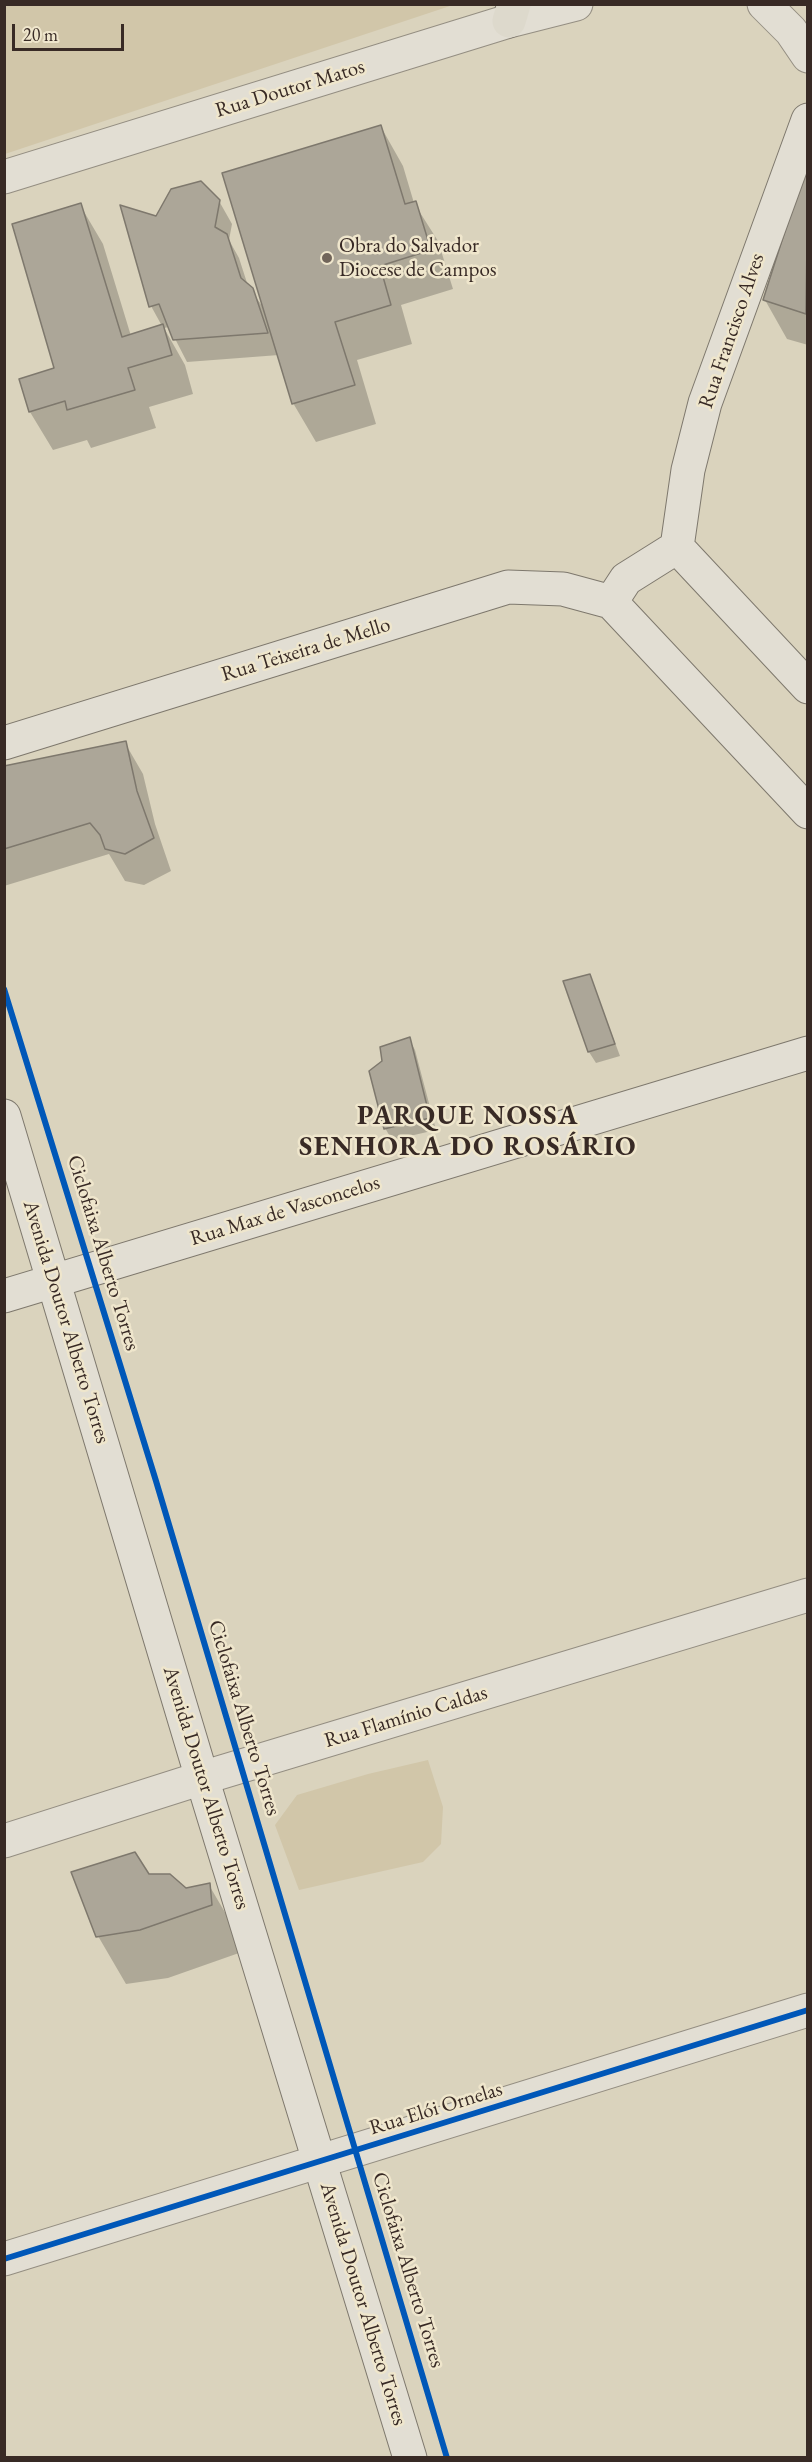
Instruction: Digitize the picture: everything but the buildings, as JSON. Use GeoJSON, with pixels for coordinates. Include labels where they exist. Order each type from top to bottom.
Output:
{"type":"FeatureCollection","features":[{"type":"Feature","properties":{"kind":"main road","name":"Rua Doutor Matos"},"geometry":{"type":"LineString","coordinates":[[4,177],[511,13],[576,4]]}},
{"type":"Feature","properties":{"kind":"main road"},"geometry":{"type":"LineString","coordinates":[[764,4],[791,31],[807,56]]}},
{"type":"Feature","properties":{"kind":"main road","name":"Rua Francisco Alves"},"geometry":{"type":"LineString","coordinates":[[677,547],[688,470],[705,403],[807,120]]}},
{"type":"Feature","properties":{"kind":"main road"},"geometry":{"type":"LineString","coordinates":[[807,687],[677,547],[626,579],[612,602],[807,812]]}},
{"type":"Feature","properties":{"kind":"main road","name":"Rua Teixeira de Mello"},"geometry":{"type":"LineString","coordinates":[[4,743],[508,587],[562,590],[612,602]]}},
{"type":"Feature","properties":{"kind":"main road","name":"Rua Max de Vasconcelos"},"geometry":{"type":"LineString","coordinates":[[4,1296],[807,1053]]}},
{"type":"Feature","properties":{"kind":"main road","name":"Avenida Doutor Alberto Torres"},"geometry":{"type":"LineString","coordinates":[[4,1116],[202,1778],[410,2457]]}},
{"type":"Feature","properties":{"kind":"main road","name":"Rua Flamínio Caldas"},"geometry":{"type":"LineString","coordinates":[[4,1841],[202,1778],[807,1595]]}},
{"type":"Feature","properties":{"kind":"main road","name":"Rua Elói Ornelas"},"geometry":{"type":"LineString","coordinates":[[4,2259],[807,2010]]}},
{"type":"Feature","properties":{"kind":"shaded area"},"geometry":{"type":"Polygon","coordinates":[[[5,4],[453,4],[453,5],[5,154],[5,4]]]}},
{"type":"Feature","properties":{"kind":"shaded area"},"geometry":{"type":"Polygon","coordinates":[[[428,1760],[443,1807],[441,1844],[423,1862],[299,1890],[275,1825],[297,1795],[368,1774],[428,1760]]]}},
{"type":"Feature","properties":{"kind":"cycle path","name":"Ciclofaixa Alberto Torres"},"geometry":{"type":"LineString","coordinates":[[4,989],[156,1481],[447,2458]]}},
{"type":"Feature","properties":{"kind":"cycle path"},"geometry":{"type":"LineString","coordinates":[[4,2259],[808,2010]]}},
{"type":"Feature","properties":{"kind":"place","name":"Obra do Salvador Diocese de Campos"},"geometry":{"type":"Point","coordinates":[327,258]}},
{"type":"Feature","properties":{"kind":"district","name":"PARQUE NOSSA SENHORA DO ROSÁRIO"},"geometry":{"type":"Point","coordinates":[468,1132]}}]}
